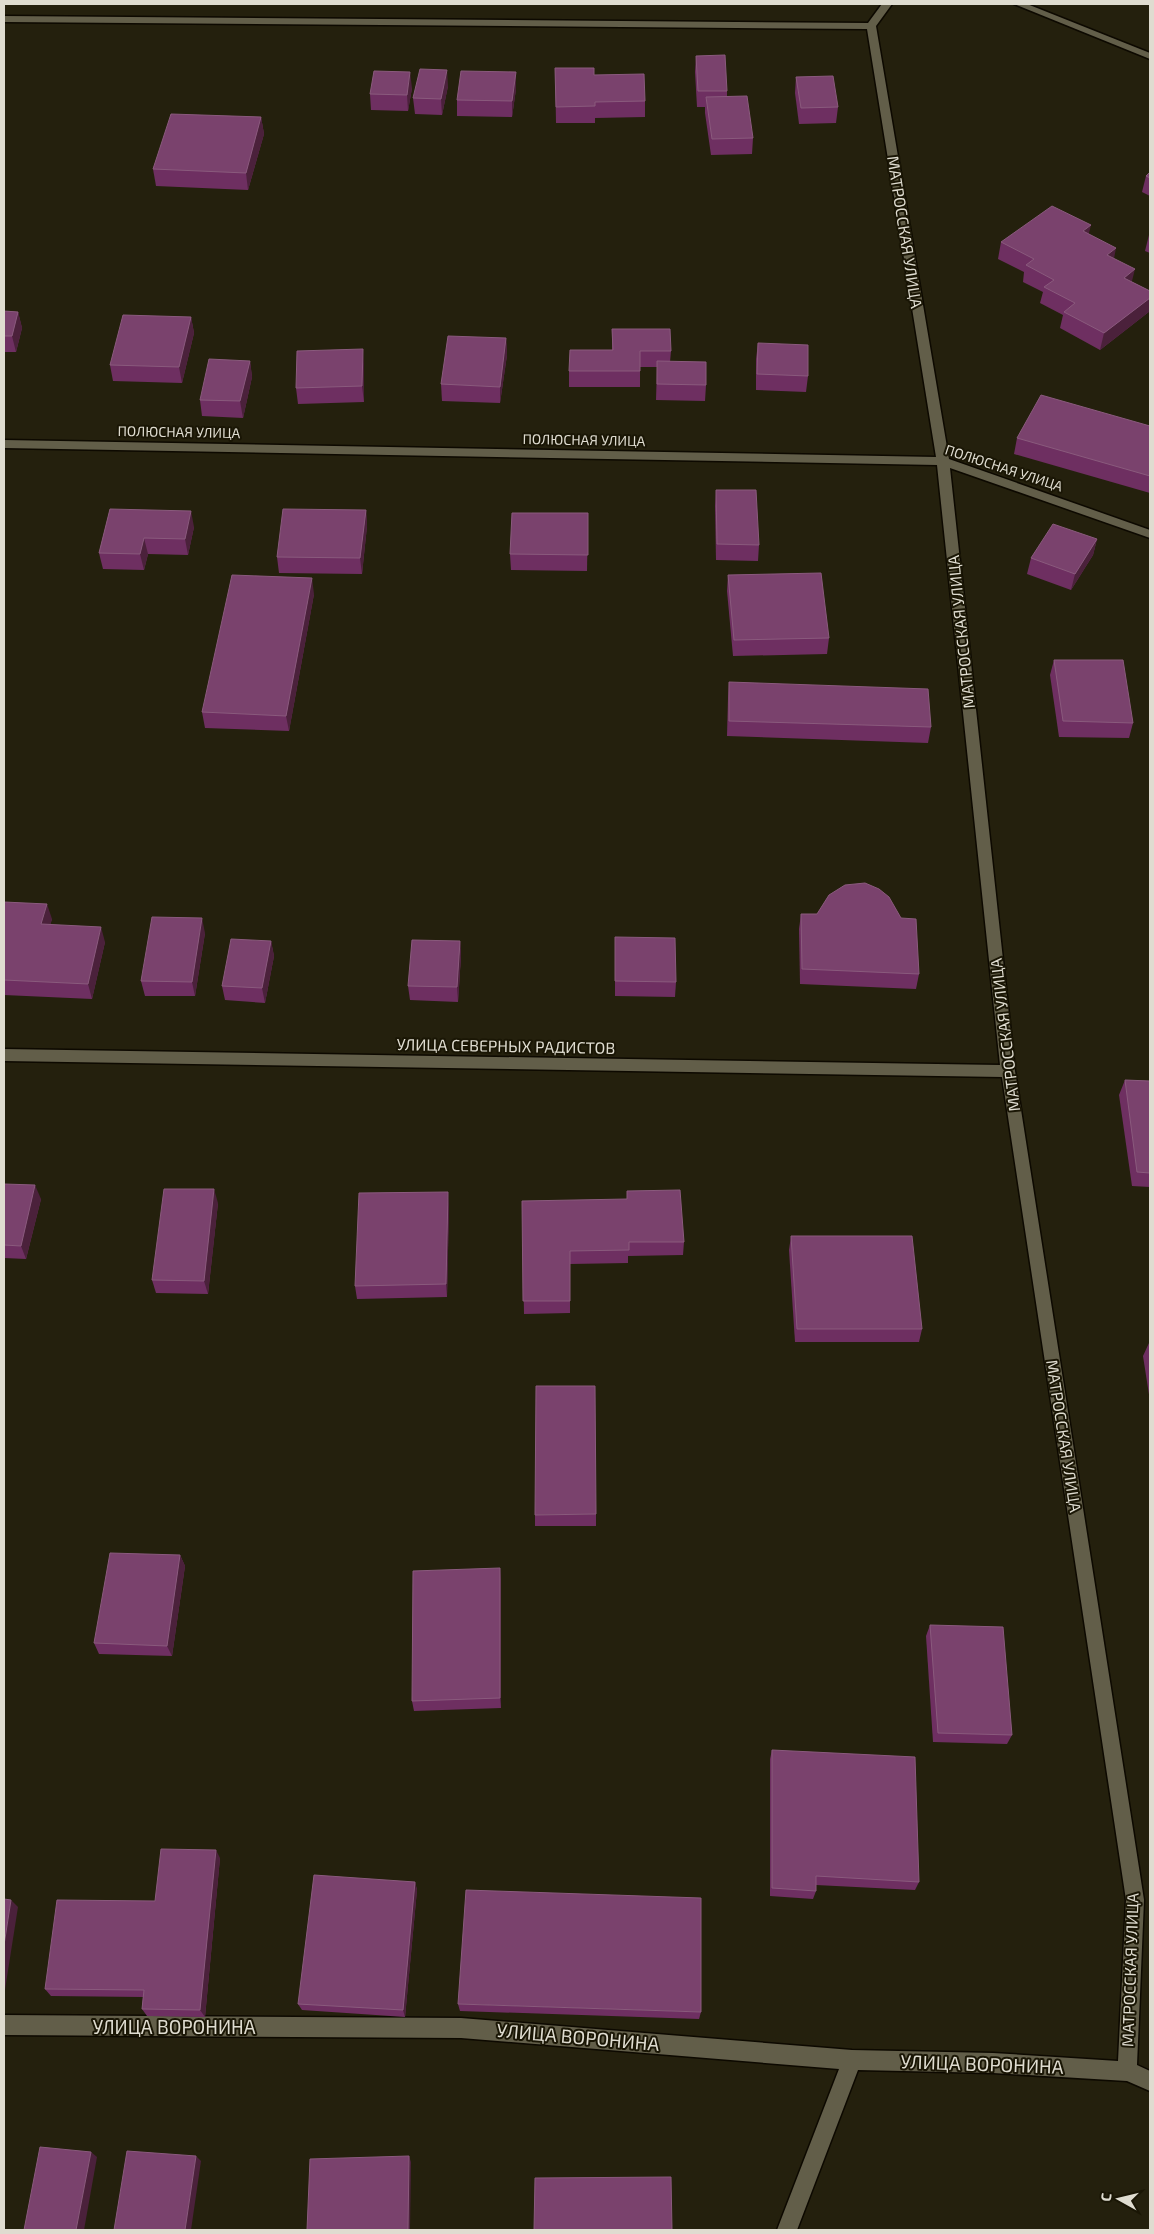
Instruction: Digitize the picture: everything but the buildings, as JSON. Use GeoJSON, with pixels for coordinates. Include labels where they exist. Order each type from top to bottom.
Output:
{"type":"FeatureCollection","features":[{"type":"Feature","properties":{"kind":"street"},"geometry":{"type":"LineString","coordinates":[[4,18],[871,26],[888,4]]}},
{"type":"Feature","properties":{"kind":"street"},"geometry":{"type":"LineString","coordinates":[[1019,4],[1150,56]]}},
{"type":"Feature","properties":{"kind":"street","name":"МАТРОССКАЯ УЛИЦА"},"geometry":{"type":"LineString","coordinates":[[871,26],[943,461],[1008,1071],[1135,1900],[1127,2071]]}},
{"type":"Feature","properties":{"kind":"street","name":"ПОЛЮСНАЯ УЛИЦА"},"geometry":{"type":"LineString","coordinates":[[4,444],[943,461],[1150,534]]}},
{"type":"Feature","properties":{"kind":"street","name":"УЛИЦА СЕВЕРНЫХ РАДИСТОВ"},"geometry":{"type":"LineString","coordinates":[[4,1055],[1008,1071]]}},
{"type":"Feature","properties":{"kind":"street","name":"УЛИЦА ВОРОНИНА"},"geometry":{"type":"LineString","coordinates":[[4,2025],[59,2027],[461,2028],[852,2060],[993,2063],[1127,2071],[1150,2081]]}},
{"type":"Feature","properties":{"kind":"street"},"geometry":{"type":"LineString","coordinates":[[787,2230],[852,2060]]}}]}
